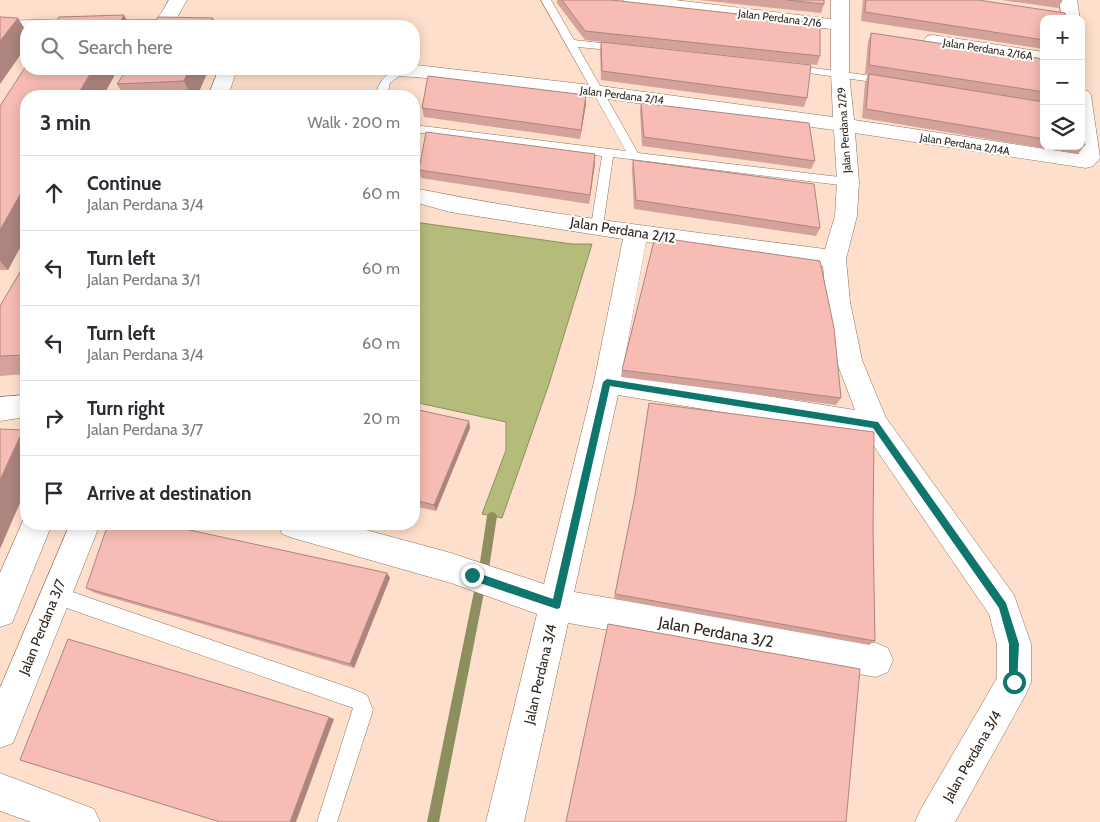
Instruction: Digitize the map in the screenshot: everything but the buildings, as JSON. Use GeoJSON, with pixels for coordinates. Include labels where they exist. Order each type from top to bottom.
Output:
{"type":"FeatureCollection","features":[{"type":"Feature","properties":{"kind":"street"},"geometry":{"type":"LineString","coordinates":[[167,20],[178,0]]}},
{"type":"Feature","properties":{"kind":"street","name":"Jalan Perdana 2/16"},"geometry":{"type":"LineString","coordinates":[[632,0],[838,25]]}},
{"type":"Feature","properties":{"kind":"street","name":"Jalan Perdana 2/29"},"geometry":{"type":"LineString","coordinates":[[834,259],[846,216],[848,182],[840,73],[838,25],[840,0]]}},
{"type":"Feature","properties":{"kind":"street"},"geometry":{"type":"LineString","coordinates":[[1067,15],[1068,0]]}},
{"type":"Feature","properties":{"kind":"street"},"geometry":{"type":"LineString","coordinates":[[0,26],[20,26]]}},
{"type":"Feature","properties":{"kind":"street","name":"Jalan Perdana 2/16A"},"geometry":{"type":"LineString","coordinates":[[933,40],[1040,57]]}},
{"type":"Feature","properties":{"kind":"street","name":"Jalan Perdana 2/14"},"geometry":{"type":"LineString","coordinates":[[420,71],[600,92],[844,125]]}},
{"type":"Feature","properties":{"kind":"street"},"geometry":{"type":"LineString","coordinates":[[220,90],[226,75]]}},
{"type":"Feature","properties":{"kind":"street","name":"Jalan Perdana 2/14A"},"geometry":{"type":"LineString","coordinates":[[844,125],[1079,161],[1086,161],[1090,157],[1085,126]]}},
{"type":"Feature","properties":{"kind":"street","name":"Jalan Perdana 2/12"},"geometry":{"type":"LineString","coordinates":[[420,196],[450,204],[636,233],[834,259]]}},
{"type":"Feature","properties":{"kind":"street","name":"Jalan Perdana 3/4"},"geometry":{"type":"LineString","coordinates":[[505,822],[607,382],[636,233]]}},
{"type":"Feature","properties":{"kind":"street","name":"Jalan Perdana 3/4"},"geometry":{"type":"LineString","coordinates":[[834,259],[838,302],[849,360],[876,425],[1003,606],[1014,644],[1014,682],[934,822]]}},
{"type":"Feature","properties":{"kind":"street"},"geometry":{"type":"LineString","coordinates":[[607,382],[876,425]]}},
{"type":"Feature","properties":{"kind":"street"},"geometry":{"type":"LineString","coordinates":[[0,409],[20,407]]}},
{"type":"Feature","properties":{"kind":"street"},"geometry":{"type":"LineString","coordinates":[[0,611],[34,530]]}},
{"type":"Feature","properties":{"kind":"street","name":"Jalan Perdana 3/7"},"geometry":{"type":"LineString","coordinates":[[0,730],[83,530]]}},
{"type":"Feature","properties":{"kind":"street"},"geometry":{"type":"LineString","coordinates":[[314,530],[452,568],[557,604]]}},
{"type":"Feature","properties":{"kind":"street","name":"Jalan Perdana 3/2"},"geometry":{"type":"LineString","coordinates":[[557,604],[876,660]]}},
{"type":"Feature","properties":{"kind":"street"},"geometry":{"type":"LineString","coordinates":[[0,792],[81,822]]}},
{"type":"Feature","properties":{"kind":"lane"},"geometry":{"type":"LineString","coordinates":[[546,0],[600,92],[633,156]]}},
{"type":"Feature","properties":{"kind":"lane"},"geometry":{"type":"LineString","coordinates":[[570,43],[628,49]]}},
{"type":"Feature","properties":{"kind":"lane"},"geometry":{"type":"LineString","coordinates":[[782,67],[840,73],[898,83]]}},
{"type":"Feature","properties":{"kind":"lane"},"geometry":{"type":"LineString","coordinates":[[381,90],[388,78],[393,75]]}},
{"type":"Feature","properties":{"kind":"lane"},"geometry":{"type":"LineString","coordinates":[[420,130],[848,182]]}},
{"type":"Feature","properties":{"kind":"lane"},"geometry":{"type":"LineString","coordinates":[[597,226],[608,152]]}},
{"type":"Feature","properties":{"kind":"lane"},"geometry":{"type":"LineString","coordinates":[[55,595],[354,698],[360,702],[363,710],[327,822]]}},
{"type":"Feature","properties":{"kind":"shaded area"},"geometry":{"type":"Polygon","coordinates":[[[420,223],[572,244],[592,244],[548,387],[502,518],[482,514],[506,450],[506,422],[420,403],[420,223]]]}},
{"type":"Feature","properties":{"kind":"waterway"},"geometry":{"type":"LineString","coordinates":[[433,822],[485,562],[492,516]]}},
{"type":"Feature","properties":{"kind":"route"},"geometry":{"type":"LineString","coordinates":[[472,575],[557,604],[607,382],[876,425],[1003,606],[1014,644],[1014,682]]}}]}
